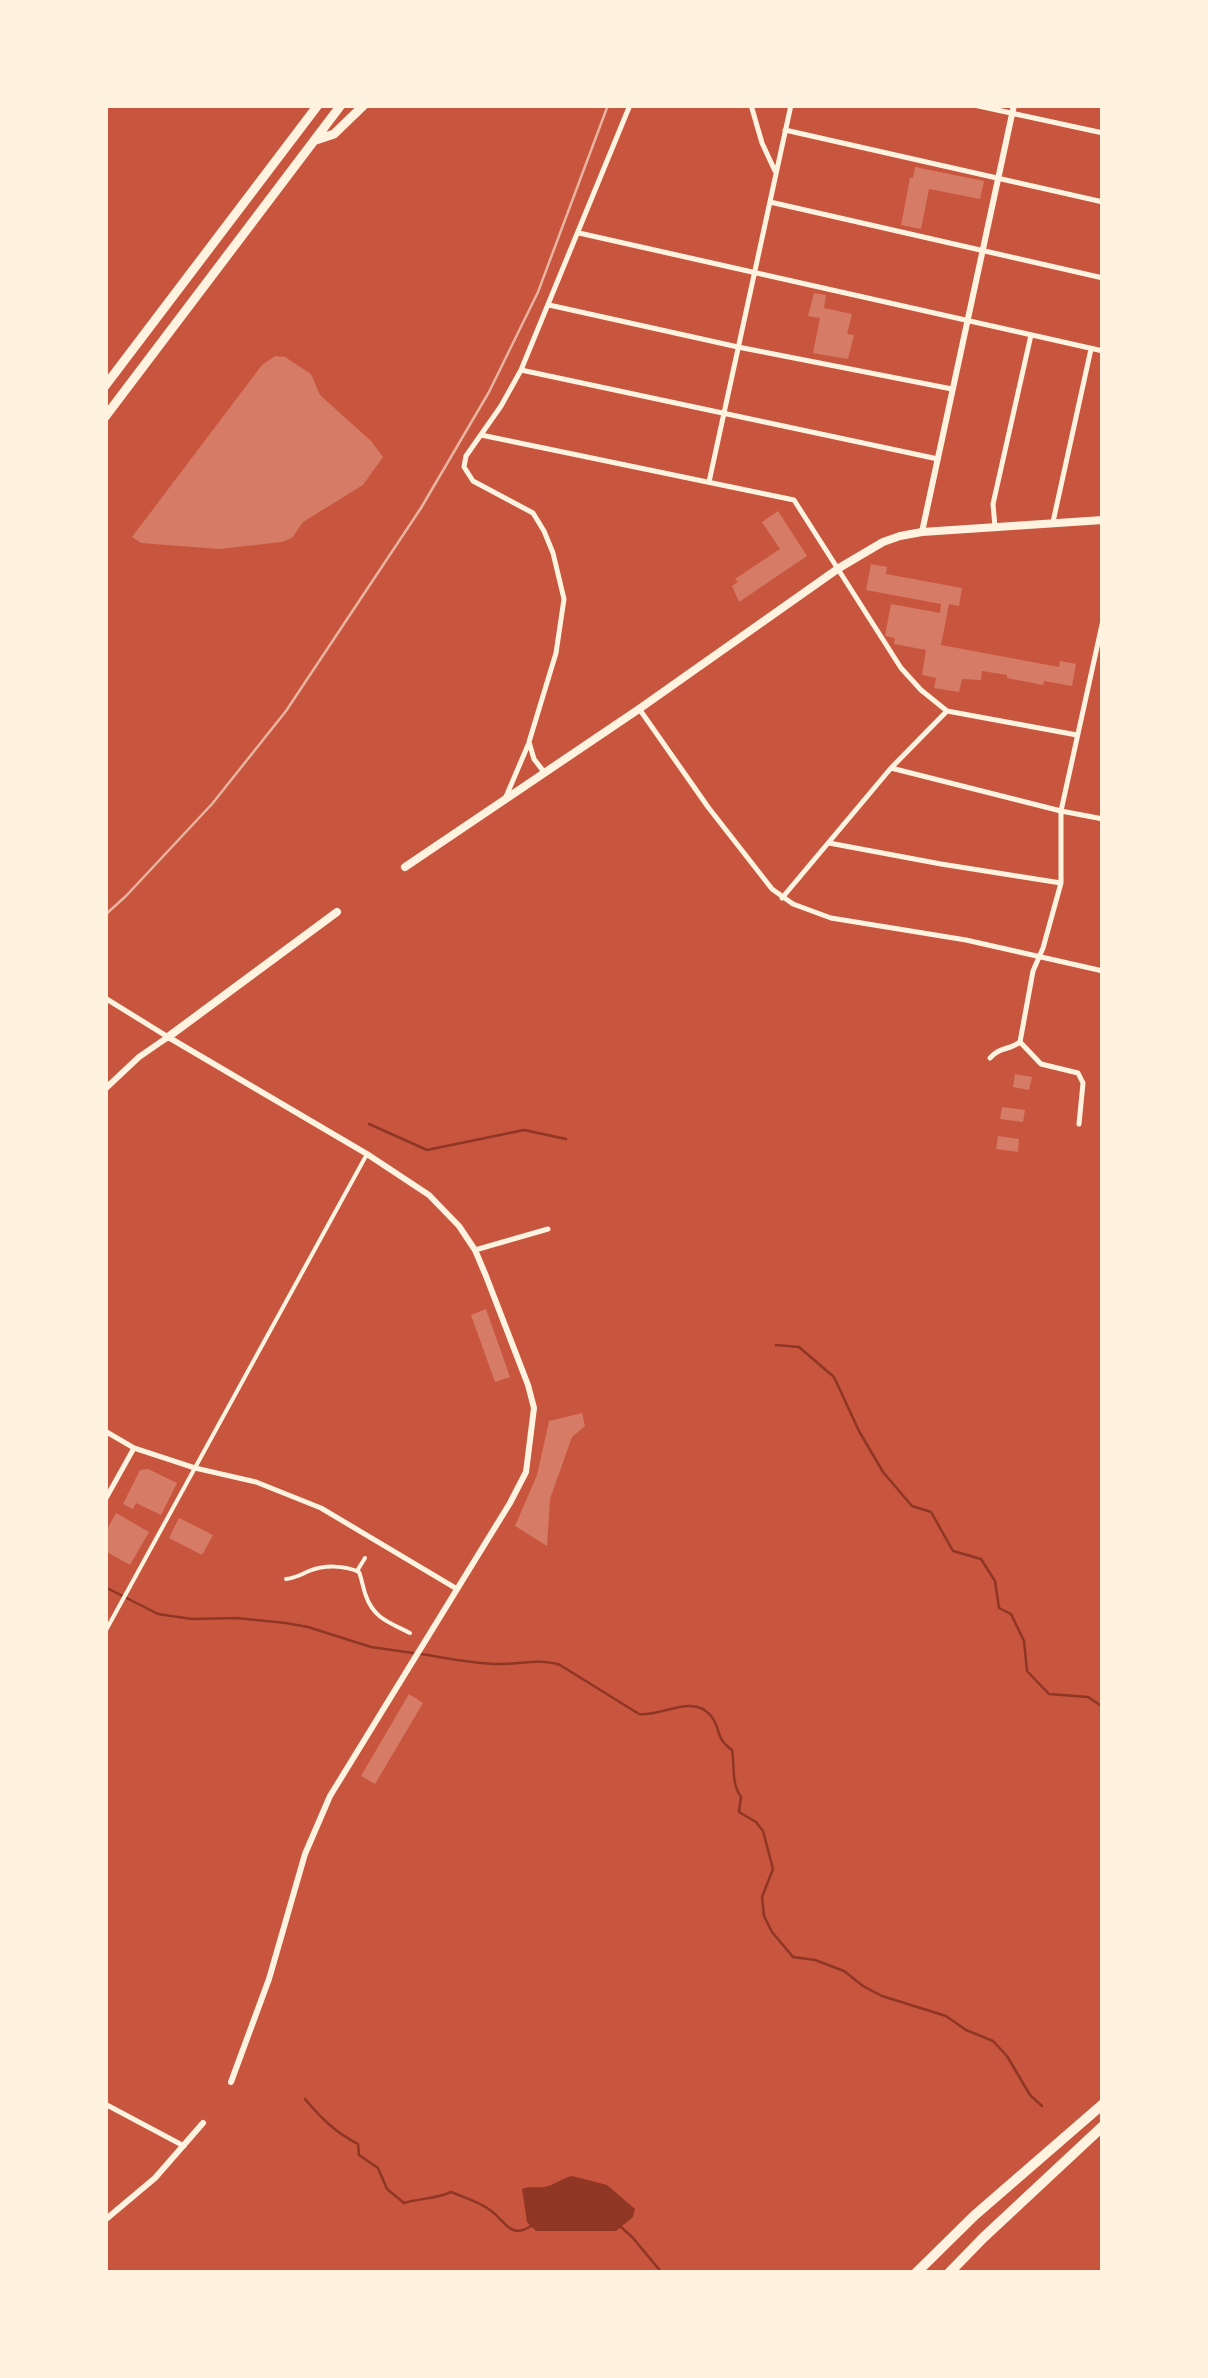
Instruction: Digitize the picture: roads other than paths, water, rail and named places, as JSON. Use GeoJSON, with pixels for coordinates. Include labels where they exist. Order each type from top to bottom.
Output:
{"type":"FeatureCollection","features":[{"type":"Feature","properties":{"kind":"highway"},"geometry":{"type":"LineString","coordinates":[[916,2273],[1103,2104]]}},
{"type":"Feature","properties":{"kind":"highway"},"geometry":{"type":"LineString","coordinates":[[949,2273],[1103,2126]]}},
{"type":"Feature","properties":{"kind":"main road"},"geometry":{"type":"LineString","coordinates":[[105,386],[318,105]]}},
{"type":"Feature","properties":{"kind":"main road"},"geometry":{"type":"LineString","coordinates":[[105,418],[341,105]]}},
{"type":"Feature","properties":{"kind":"main road"},"geometry":{"type":"LineString","coordinates":[[314,141],[334,134],[364,105]]}},
{"type":"Feature","properties":{"kind":"main road"},"geometry":{"type":"LineString","coordinates":[[405,867],[640,709],[839,568],[883,542],[922,532],[1103,520]]}},
{"type":"Feature","properties":{"kind":"main road"},"geometry":{"type":"LineString","coordinates":[[168,1037],[337,912]]}},
{"type":"Feature","properties":{"kind":"street"},"geometry":{"type":"LineString","coordinates":[[503,802],[529,742],[556,653],[564,599],[553,554],[533,513],[473,480],[464,468],[466,456],[520,370],[630,105]]}},
{"type":"Feature","properties":{"kind":"street"},"geometry":{"type":"LineString","coordinates":[[751,105],[776,174]]}},
{"type":"Feature","properties":{"kind":"street"},"geometry":{"type":"LineString","coordinates":[[709,482],[791,105]]}},
{"type":"Feature","properties":{"kind":"street"},"geometry":{"type":"LineString","coordinates":[[974,105],[1013,109],[1103,133]]}},
{"type":"Feature","properties":{"kind":"street"},"geometry":{"type":"LineString","coordinates":[[922,532],[1013,109]]}},
{"type":"Feature","properties":{"kind":"street"},"geometry":{"type":"LineString","coordinates":[[786,130],[1103,202]]}},
{"type":"Feature","properties":{"kind":"street"},"geometry":{"type":"LineString","coordinates":[[770,202],[1103,278]]}},
{"type":"Feature","properties":{"kind":"street"},"geometry":{"type":"LineString","coordinates":[[578,233],[1103,351]]}},
{"type":"Feature","properties":{"kind":"street"},"geometry":{"type":"LineString","coordinates":[[548,305],[952,388]]}},
{"type":"Feature","properties":{"kind":"street"},"geometry":{"type":"LineString","coordinates":[[994,528],[994,504],[1031,335]]}},
{"type":"Feature","properties":{"kind":"street"},"geometry":{"type":"LineString","coordinates":[[1053,524],[1091,349]]}},
{"type":"Feature","properties":{"kind":"street"},"geometry":{"type":"LineString","coordinates":[[520,370],[938,459]]}},
{"type":"Feature","properties":{"kind":"street"},"geometry":{"type":"LineString","coordinates":[[481,435],[794,500],[901,668],[921,690],[947,711],[1076,735]]}},
{"type":"Feature","properties":{"kind":"street"},"geometry":{"type":"LineString","coordinates":[[990,1058],[1000,1049],[1013,1048],[1020,1042],[1033,970],[1061,883],[1061,811],[1103,620]]}},
{"type":"Feature","properties":{"kind":"street"},"geometry":{"type":"LineString","coordinates":[[640,709],[708,807],[782,898],[831,918],[966,940],[1103,971]]}},
{"type":"Feature","properties":{"kind":"street"},"geometry":{"type":"LineString","coordinates":[[782,898],[890,768],[947,711]]}},
{"type":"Feature","properties":{"kind":"street"},"geometry":{"type":"LineString","coordinates":[[529,742],[534,759],[544,772]]}},
{"type":"Feature","properties":{"kind":"street"},"geometry":{"type":"LineString","coordinates":[[890,768],[1103,819]]}},
{"type":"Feature","properties":{"kind":"street"},"geometry":{"type":"LineString","coordinates":[[828,843],[1061,883]]}},
{"type":"Feature","properties":{"kind":"street"},"geometry":{"type":"LineString","coordinates":[[105,998],[367,1154],[429,1196],[459,1226],[475,1250],[534,1408],[526,1472],[510,1503],[330,1796],[305,1854],[269,1978],[231,2082]]}},
{"type":"Feature","properties":{"kind":"street"},"geometry":{"type":"LineString","coordinates":[[105,1089],[168,1037]]}},
{"type":"Feature","properties":{"kind":"street"},"geometry":{"type":"LineString","coordinates":[[1020,1042],[1041,1064],[1078,1073],[1083,1083],[1079,1124]]}},
{"type":"Feature","properties":{"kind":"street"},"geometry":{"type":"LineString","coordinates":[[105,1632],[367,1154]]}},
{"type":"Feature","properties":{"kind":"street"},"geometry":{"type":"LineString","coordinates":[[475,1250],[548,1229]]}},
{"type":"Feature","properties":{"kind":"street"},"geometry":{"type":"LineString","coordinates":[[105,1431],[134,1448],[256,1482],[321,1508],[457,1589]]}},
{"type":"Feature","properties":{"kind":"street"},"geometry":{"type":"LineString","coordinates":[[105,1500],[134,1448]]}},
{"type":"Feature","properties":{"kind":"street"},"geometry":{"type":"LineString","coordinates":[[357,1571],[365,1558]]}},
{"type":"Feature","properties":{"kind":"street"},"geometry":{"type":"LineString","coordinates":[[286,1579],[328,1567],[357,1571]]}},
{"type":"Feature","properties":{"kind":"street"},"geometry":{"type":"LineString","coordinates":[[357,1571],[375,1613],[410,1634]]}},
{"type":"Feature","properties":{"kind":"street"},"geometry":{"type":"LineString","coordinates":[[105,2104],[184,2146]]}},
{"type":"Feature","properties":{"kind":"street"},"geometry":{"type":"LineString","coordinates":[[105,2220],[155,2178],[203,2123]]}},
{"type":"Feature","properties":{"kind":"waterway"},"geometry":{"type":"LineString","coordinates":[[369,1124],[427,1150],[524,1130],[566,1139]]}},
{"type":"Feature","properties":{"kind":"waterway"},"geometry":{"type":"LineString","coordinates":[[776,1345],[799,1347],[834,1377],[883,1472],[912,1506],[931,1512],[953,1551],[981,1559],[995,1581],[999,1608],[1011,1614],[1024,1641],[1027,1671],[1049,1694],[1088,1697],[1103,1707]]}},
{"type":"Feature","properties":{"kind":"waterway"},"geometry":{"type":"LineString","coordinates":[[105,1587],[158,1614],[286,1623],[371,1647],[413,1653]]}},
{"type":"Feature","properties":{"kind":"waterway"},"geometry":{"type":"LineString","coordinates":[[421,1654],[486,1663],[560,1665],[639,1714],[686,1706],[704,1709],[732,1750],[741,1797],[739,1812],[763,1831],[773,1869],[762,1897],[764,1916],[793,1957],[844,1971],[882,1996],[946,2016],[993,2041],[1042,2106]]}},
{"type":"Feature","properties":{"kind":"waterway"},"geometry":{"type":"LineString","coordinates":[[305,2099],[329,2125],[358,2144],[359,2155],[378,2168],[387,2189],[404,2203],[451,2192],[486,2207],[513,2230],[531,2226]]}},
{"type":"Feature","properties":{"kind":"waterway"},"geometry":{"type":"LineString","coordinates":[[621,2227],[662,2273]]}},
{"type":"Feature","properties":{"kind":"railway"},"geometry":{"type":"LineString","coordinates":[[105,915],[212,804],[286,711],[421,508],[489,392],[538,292],[608,105]]}}]}
